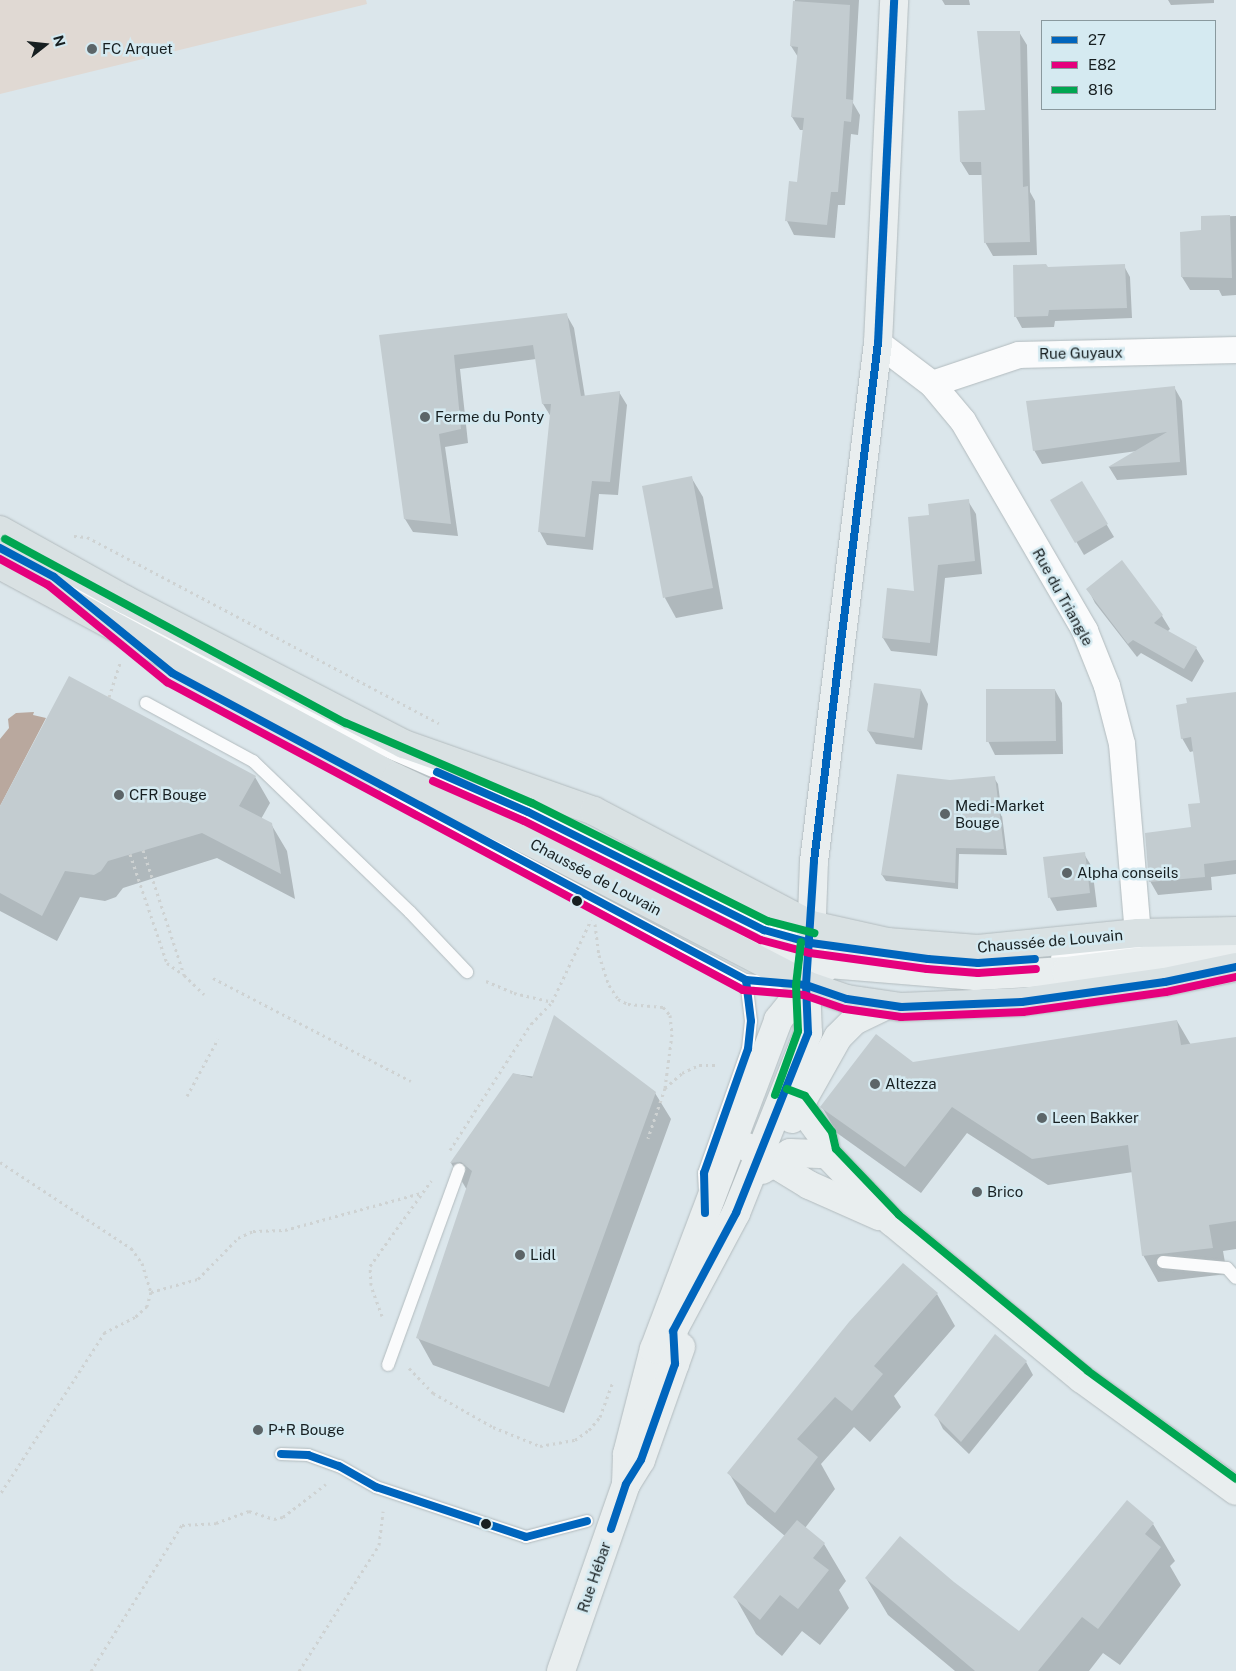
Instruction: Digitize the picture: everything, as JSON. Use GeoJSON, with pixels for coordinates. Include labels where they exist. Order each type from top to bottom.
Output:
{"type":"FeatureCollection","features":[{"type":"Feature","properties":{"kind":"main road","name":"Chaussée de Louvain"},"geometry":{"type":"LineString","coordinates":[[0,530],[126,600],[404,744],[594,811],[811,934],[978,949],[1138,933],[1236,931]]}},
{"type":"Feature","properties":{"kind":"main road","name":"Chaussée de Louvain"},"geometry":{"type":"LineString","coordinates":[[0,565],[396,778],[523,838],[716,940],[806,985],[847,999],[885,1006],[1022,1002],[1165,982],[1236,968]]}},
{"type":"Feature","properties":{"kind":"street"},"geometry":{"type":"LineString","coordinates":[[626,1484],[641,1460],[685,1335],[737,1247],[763,1165],[791,1101],[808,1033],[806,985],[819,816],[878,342],[894,0]]}},
{"type":"Feature","properties":{"kind":"street","name":"Rue du Triangle"},"geometry":{"type":"LineString","coordinates":[[878,342],[932,384],[963,421],[1085,631],[1107,686],[1122,744],[1138,933]]}},
{"type":"Feature","properties":{"kind":"street","name":"Rue Guyaux"},"geometry":{"type":"LineString","coordinates":[[932,384],[1019,355],[1236,350]]}},
{"type":"Feature","properties":{"kind":"street"},"geometry":{"type":"LineString","coordinates":[[716,940],[791,955],[811,934]]}},
{"type":"Feature","properties":{"kind":"street"},"geometry":{"type":"LineString","coordinates":[[626,1484],[627,1454],[654,1349],[778,1020],[806,985],[829,964],[976,976],[1066,971],[1236,949]]}},
{"type":"Feature","properties":{"kind":"street"},"geometry":{"type":"LineString","coordinates":[[791,1101],[838,1037],[854,1021],[885,1006]]}},
{"type":"Feature","properties":{"kind":"street"},"geometry":{"type":"LineString","coordinates":[[769,1046],[773,1084],[747,1146],[763,1165],[892,1222]]}},
{"type":"Feature","properties":{"kind":"street"},"geometry":{"type":"LineString","coordinates":[[791,1101],[823,1138],[828,1154],[892,1222],[1082,1379],[1236,1491]]}},
{"type":"Feature","properties":{"kind":"street"},"geometry":{"type":"LineString","coordinates":[[705,1213],[724,1203],[732,1185],[763,1165],[790,1153],[828,1154]]}},
{"type":"Feature","properties":{"kind":"street","name":"Rue Hébar"},"geometry":{"type":"LineString","coordinates":[[561,1671],[626,1484]]}},
{"type":"Feature","properties":{"kind":"lane","name":"Chaussée de Louvain"},"geometry":{"type":"LineString","coordinates":[[0,548],[342,732],[528,812],[764,930],[811,934],[876,953],[978,963],[1065,957],[1158,944],[1236,938]]}},
{"type":"Feature","properties":{"kind":"lane"},"geometry":{"type":"LineString","coordinates":[[54,577],[172,673],[746,980],[806,985]]}},
{"type":"Feature","properties":{"kind":"lane"},"geometry":{"type":"LineString","coordinates":[[146,703],[253,762],[410,912],[467,972]]}},
{"type":"Feature","properties":{"kind":"lane"},"geometry":{"type":"LineString","coordinates":[[705,1213],[704,1173],[748,1049],[751,1021],[746,980]]}},
{"type":"Feature","properties":{"kind":"lane"},"geometry":{"type":"LineString","coordinates":[[388,1365],[397,1347],[459,1170]]}},
{"type":"Feature","properties":{"kind":"lane"},"geometry":{"type":"LineString","coordinates":[[1163,1262],[1227,1268],[1236,1278]]}},
{"type":"Feature","properties":{"kind":"lane"},"geometry":{"type":"LineString","coordinates":[[281,1454],[308,1455],[339,1466],[376,1487],[526,1537],[587,1521]]}},
{"type":"Feature","properties":{"kind":"path"},"geometry":{"type":"LineString","coordinates":[[69,536],[87,538],[445,726]]}},
{"type":"Feature","properties":{"kind":"path"},"geometry":{"type":"LineString","coordinates":[[109,697],[122,660]]}},
{"type":"Feature","properties":{"kind":"path"},"geometry":{"type":"LineString","coordinates":[[143,850],[184,975]]}},
{"type":"Feature","properties":{"kind":"path"},"geometry":{"type":"LineString","coordinates":[[130,854],[167,962],[204,994]]}},
{"type":"Feature","properties":{"kind":"path"},"geometry":{"type":"LineString","coordinates":[[448,1153],[531,1024],[552,1002],[594,916],[599,955],[609,985],[618,999],[628,1004],[663,1007],[670,1015],[672,1034],[665,1088],[648,1138]]}},
{"type":"Feature","properties":{"kind":"path"},"geometry":{"type":"LineString","coordinates":[[467,972],[514,993],[552,1002]]}},
{"type":"Feature","properties":{"kind":"path"},"geometry":{"type":"LineString","coordinates":[[213,978],[412,1081]]}},
{"type":"Feature","properties":{"kind":"path"},"geometry":{"type":"LineString","coordinates":[[186,1096],[218,1039]]}},
{"type":"Feature","properties":{"kind":"path"},"geometry":{"type":"LineString","coordinates":[[665,1088],[682,1073],[699,1065],[725,1066]]}},
{"type":"Feature","properties":{"kind":"path"},"geometry":{"type":"LineString","coordinates":[[0,1162],[131,1248],[142,1263],[151,1292],[147,1306],[135,1317],[104,1332],[0,1494]]}},
{"type":"Feature","properties":{"kind":"path"},"geometry":{"type":"LineString","coordinates":[[432,1179],[370,1266],[371,1285],[397,1347],[411,1371],[433,1393],[493,1428],[540,1446],[575,1440],[589,1430],[600,1417],[614,1379]]}},
{"type":"Feature","properties":{"kind":"path"},"geometry":{"type":"LineString","coordinates":[[151,1292],[198,1278],[238,1238],[253,1231],[285,1230],[421,1192]]}},
{"type":"Feature","properties":{"kind":"path"},"geometry":{"type":"LineString","coordinates":[[91,1671],[182,1525],[216,1523],[249,1511],[274,1519],[283,1517],[328,1483],[334,1485]]}},
{"type":"Feature","properties":{"kind":"path"},"geometry":{"type":"LineString","coordinates":[[298,1671],[379,1545],[384,1504]]}},
{"type":"Feature","properties":{"kind":"shaded area","name":"FC Arquet"},"geometry":{"type":"Polygon","coordinates":[[[0,0],[366,0],[367,4],[0,94],[0,0]]]}},
{"type":"Feature","properties":{"kind":"shaded area"},"geometry":{"type":"Polygon","coordinates":[[[34,712],[33,715],[46,718],[0,806],[0,739],[9,728],[8,719],[16,713],[34,712]]]}},
{"type":"Feature","properties":{"kind":"building"},"geometry":{"type":"Polygon","coordinates":[[[793,1],[850,5],[846,99],[853,100],[851,122],[844,121],[838,192],[831,192],[827,225],[785,221],[789,181],[797,182],[804,118],[791,117],[798,47],[790,46],[793,1]]]}},
{"type":"Feature","properties":{"kind":"building"},"geometry":{"type":"Polygon","coordinates":[[[977,31],[1020,31],[1023,187],[1028,186],[1030,242],[984,243],[981,162],[960,162],[958,111],[985,110],[977,31]]]}},
{"type":"Feature","properties":{"kind":"building"},"geometry":{"type":"Polygon","coordinates":[[[1230,215],[1232,278],[1181,277],[1180,232],[1201,230],[1201,216],[1230,215]]]}},
{"type":"Feature","properties":{"kind":"building"},"geometry":{"type":"Polygon","coordinates":[[[1046,264],[1048,267],[1125,264],[1127,308],[1049,310],[1048,316],[1014,317],[1013,265],[1046,264]]]}},
{"type":"Feature","properties":{"kind":"building","name":"Ferme du Ponty"},"geometry":{"type":"Polygon","coordinates":[[[567,313],[581,396],[620,391],[610,482],[592,481],[585,537],[538,532],[551,404],[542,404],[533,345],[454,355],[461,429],[439,434],[451,524],[404,519],[379,335],[567,313]]]}},
{"type":"Feature","properties":{"kind":"building"},"geometry":{"type":"Polygon","coordinates":[[[1175,386],[1180,462],[1108,467],[1167,432],[1033,451],[1026,401],[1175,386]]]}},
{"type":"Feature","properties":{"kind":"building"},"geometry":{"type":"Polygon","coordinates":[[[692,476],[713,588],[663,598],[642,486],[692,476]]]}},
{"type":"Feature","properties":{"kind":"building"},"geometry":{"type":"Polygon","coordinates":[[[1082,481],[1108,524],[1075,543],[1050,500],[1082,481]]]}},
{"type":"Feature","properties":{"kind":"building"},"geometry":{"type":"Polygon","coordinates":[[[969,499],[975,561],[938,565],[930,643],[882,638],[887,588],[914,591],[908,517],[929,515],[928,504],[969,499]]]}},
{"type":"Feature","properties":{"kind":"building"},"geometry":{"type":"Polygon","coordinates":[[[1122,560],[1163,615],[1154,623],[1197,647],[1184,669],[1133,640],[1128,644],[1086,589],[1122,560]]]}},
{"type":"Feature","properties":{"kind":"building","name":"CFR Bouge"},"geometry":{"type":"Polygon","coordinates":[[[69,676],[256,776],[239,806],[272,823],[281,874],[202,833],[108,861],[101,871],[94,875],[65,871],[42,916],[0,893],[0,806],[69,676]]]}},
{"type":"Feature","properties":{"kind":"building"},"geometry":{"type":"Polygon","coordinates":[[[874,683],[921,689],[914,738],[867,731],[874,683]]]}},
{"type":"Feature","properties":{"kind":"building"},"geometry":{"type":"Polygon","coordinates":[[[986,689],[1055,689],[1056,741],[986,742],[986,689]]]}},
{"type":"Feature","properties":{"kind":"building"},"geometry":{"type":"Polygon","coordinates":[[[1236,692],[1236,860],[1204,864],[1205,877],[1149,882],[1145,833],[1191,827],[1188,804],[1200,803],[1191,737],[1181,739],[1176,705],[1187,703],[1186,698],[1236,692]]]}},
{"type":"Feature","properties":{"kind":"building","name":"Medi-Market Bouge"},"geometry":{"type":"Polygon","coordinates":[[[897,774],[950,780],[995,776],[1004,849],[956,848],[955,883],[881,875],[897,774]]]}},
{"type":"Feature","properties":{"kind":"building"},"geometry":{"type":"Polygon","coordinates":[[[1085,852],[1090,893],[1048,898],[1043,857],[1085,852]]]}},
{"type":"Feature","properties":{"kind":"building","name":"Lidl"},"geometry":{"type":"Polygon","coordinates":[[[554,1015],[656,1092],[549,1387],[416,1338],[472,1171],[461,1162],[450,1163],[513,1073],[532,1078],[554,1015]]]}},
{"type":"Feature","properties":{"kind":"building"},"geometry":{"type":"Polygon","coordinates":[[[1177,1020],[1181,1045],[1236,1037],[1236,1221],[1209,1225],[1213,1248],[1142,1256],[1128,1145],[1032,1159],[952,1107],[905,1167],[820,1107],[876,1034],[913,1062],[1177,1020]]]}},
{"type":"Feature","properties":{"kind":"building"},"geometry":{"type":"Polygon","coordinates":[[[903,1263],[938,1293],[874,1366],[883,1374],[852,1411],[835,1397],[797,1439],[818,1457],[775,1513],[727,1473],[849,1322],[903,1263]]]}},
{"type":"Feature","properties":{"kind":"building"},"geometry":{"type":"Polygon","coordinates":[[[995,1334],[1027,1361],[961,1442],[934,1415],[995,1334]]]}},
{"type":"Feature","properties":{"kind":"building"},"geometry":{"type":"Polygon","coordinates":[[[1127,1500],[1154,1523],[1145,1534],[1161,1547],[1098,1629],[1082,1617],[1038,1671],[975,1671],[865,1578],[900,1536],[954,1582],[1019,1631],[1127,1500]]]}},
{"type":"Feature","properties":{"kind":"building"},"geometry":{"type":"Polygon","coordinates":[[[797,1520],[825,1543],[813,1558],[829,1570],[798,1609],[780,1595],[760,1620],[733,1597],[797,1520]]]}},
{"type":"Feature","properties":{"kind":"transit line","name":"27"},"geometry":{"type":"LineString","coordinates":[[611,1529],[626,1484],[641,1460],[675,1364],[673,1331],[736,1213],[808,1033],[806,985],[814,861],[878,343],[894,0]]}},
{"type":"Feature","properties":{"kind":"transit line","name":"816"},"geometry":{"type":"LineString","coordinates":[[5,539],[346,723],[532,803],[768,921],[814,933]]}},
{"type":"Feature","properties":{"kind":"transit line","name":"27"},"geometry":{"type":"LineString","coordinates":[[0,548],[54,577],[172,673],[746,980],[806,985],[847,999],[901,1007],[1022,1002],[1165,982],[1236,967]]}},
{"type":"Feature","properties":{"kind":"transit line","name":"E82"},"geometry":{"type":"LineString","coordinates":[[0,559],[48,585],[167,682],[743,990],[804,995],[845,1009],[901,1017],[1023,1012],[1166,992],[1236,977]]}},
{"type":"Feature","properties":{"kind":"transit line","name":"27"},"geometry":{"type":"LineString","coordinates":[[437,772],[528,812],[764,930],[811,943],[928,959],[978,963],[1035,959]]}},
{"type":"Feature","properties":{"kind":"transit line","name":"E82"},"geometry":{"type":"LineString","coordinates":[[433,781],[524,821],[761,940],[810,953],[927,969],[978,973],[1036,969]]}},
{"type":"Feature","properties":{"kind":"transit line","name":"816"},"geometry":{"type":"LineString","coordinates":[[775,1095],[798,1031],[796,985],[801,942]]}},
{"type":"Feature","properties":{"kind":"transit line","name":"27"},"geometry":{"type":"LineString","coordinates":[[705,1213],[704,1173],[748,1049],[751,1021],[746,980]]}},
{"type":"Feature","properties":{"kind":"transit line","name":"816"},"geometry":{"type":"LineString","coordinates":[[787,1089],[805,1096],[832,1132],[836,1149],[899,1215],[1088,1371],[1236,1479]]}},
{"type":"Feature","properties":{"kind":"transit line","name":"27"},"geometry":{"type":"LineString","coordinates":[[281,1454],[308,1455],[339,1466],[376,1487],[526,1537],[587,1521]]}},
{"type":"Feature","properties":{"kind":"place","name":"FC Arquet"},"geometry":{"type":"Point","coordinates":[92,49]}},
{"type":"Feature","properties":{"kind":"place","name":"Ferme du Ponty"},"geometry":{"type":"Point","coordinates":[425,417]}},
{"type":"Feature","properties":{"kind":"place","name":"CFR Bouge"},"geometry":{"type":"Point","coordinates":[119,795]}},
{"type":"Feature","properties":{"kind":"place","name":"Medi-Market Bouge"},"geometry":{"type":"Point","coordinates":[945,814]}},
{"type":"Feature","properties":{"kind":"place","name":"Alpha conseils"},"geometry":{"type":"Point","coordinates":[1067,873]}},
{"type":"Feature","properties":{"kind":"place","name":"Altezza"},"geometry":{"type":"Point","coordinates":[875,1084]}},
{"type":"Feature","properties":{"kind":"place","name":"Leen Bakker"},"geometry":{"type":"Point","coordinates":[1042,1118]}},
{"type":"Feature","properties":{"kind":"place","name":"Brico"},"geometry":{"type":"Point","coordinates":[977,1192]}},
{"type":"Feature","properties":{"kind":"place","name":"Lidl"},"geometry":{"type":"Point","coordinates":[520,1255]}},
{"type":"Feature","properties":{"kind":"place","name":"P+R Bouge"},"geometry":{"type":"Point","coordinates":[258,1430]}}]}
